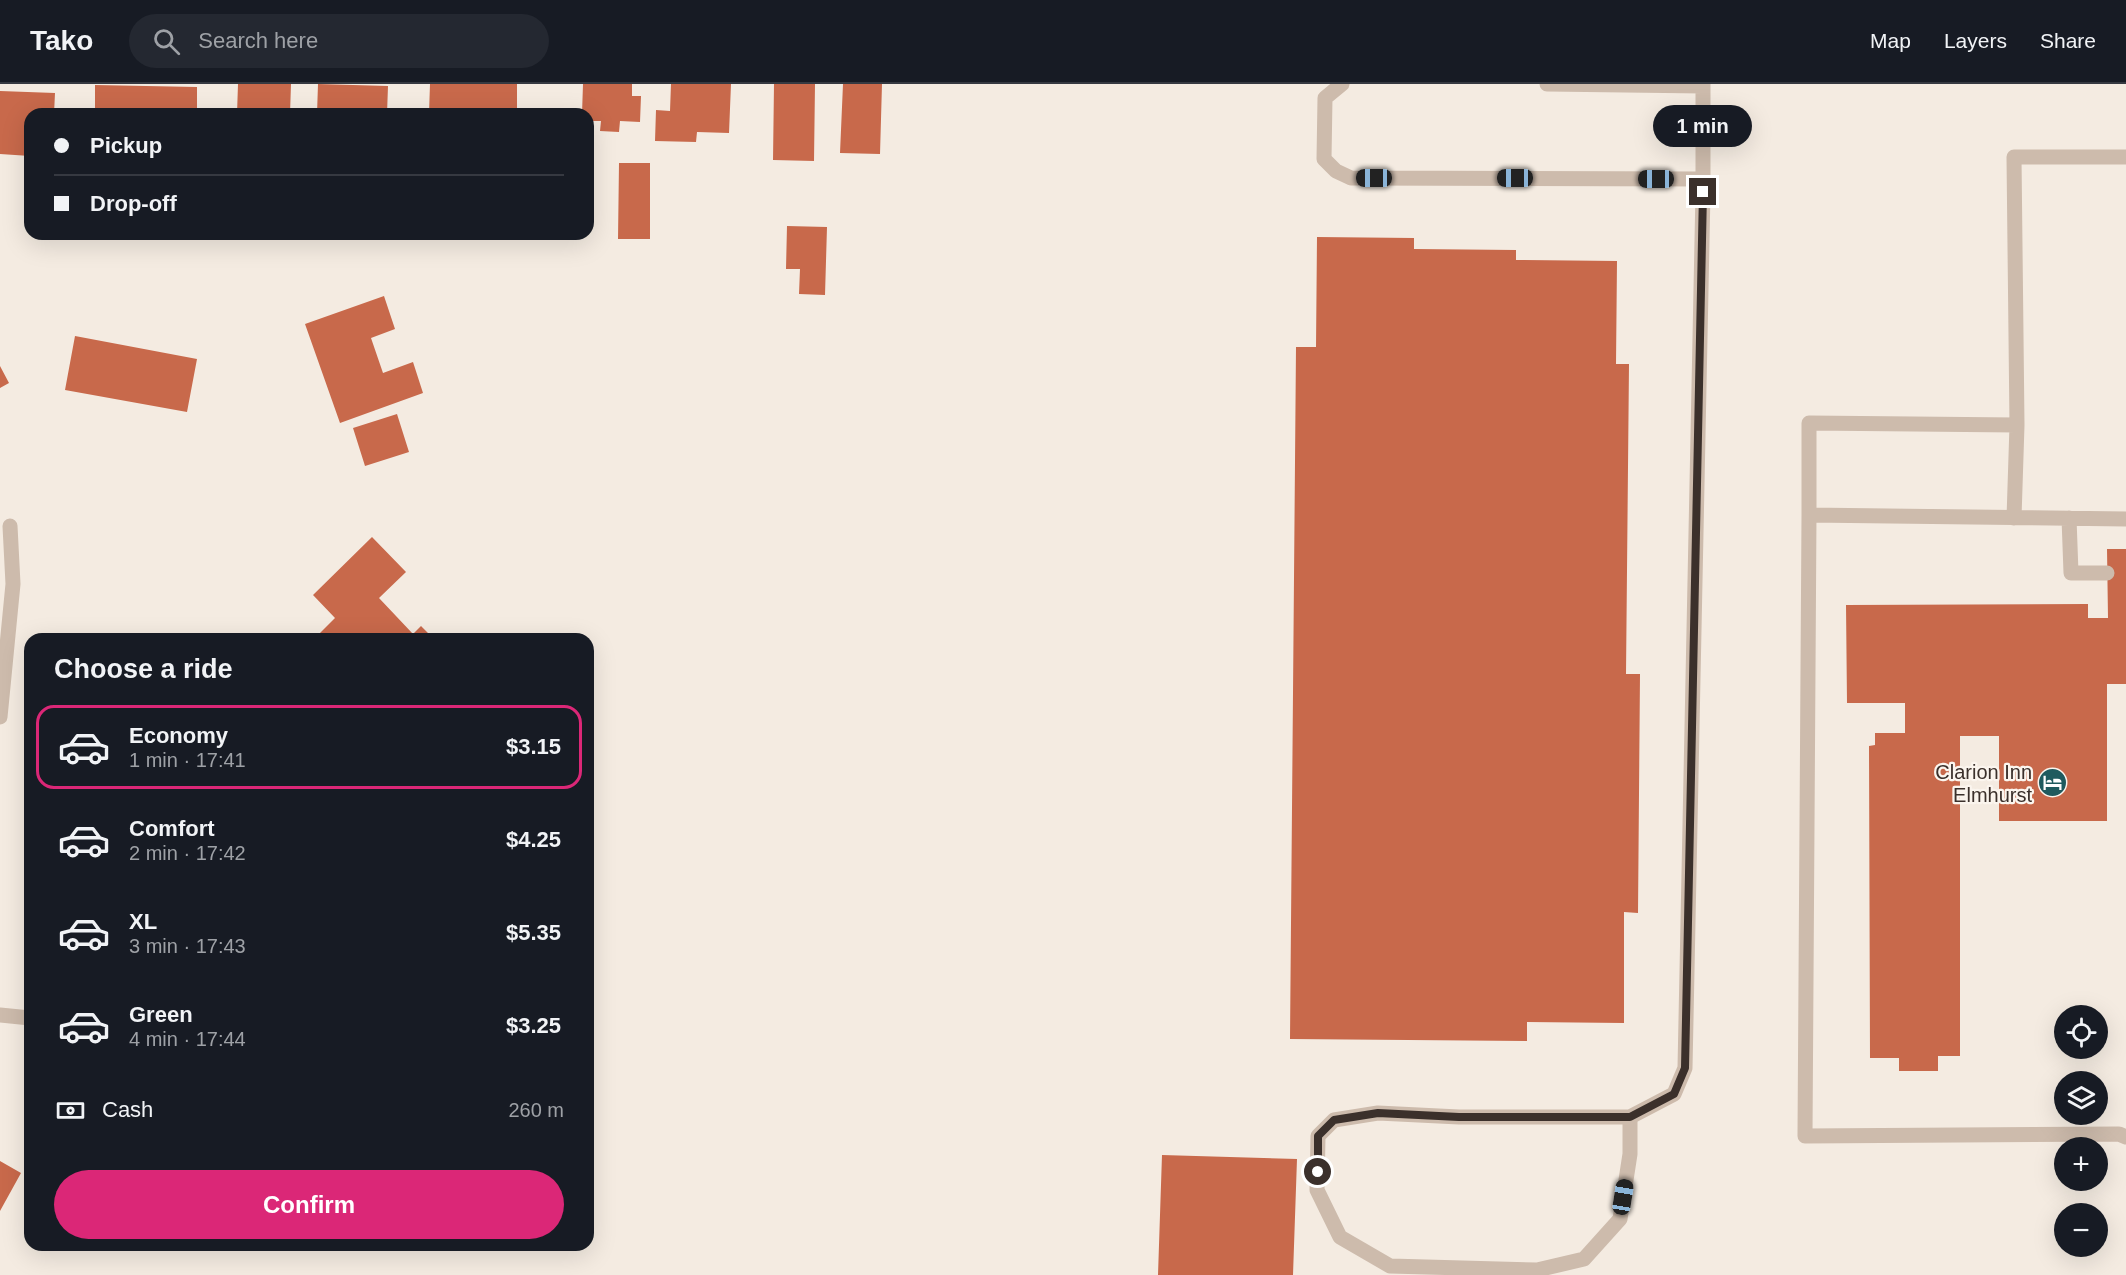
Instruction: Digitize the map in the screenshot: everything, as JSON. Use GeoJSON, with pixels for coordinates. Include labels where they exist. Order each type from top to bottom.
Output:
{"type":"FeatureCollection","features":[{"type":"Feature","properties":{"kind":"street"},"geometry":{"type":"LineString","coordinates":[[1342,84],[1325,98],[1324,159],[1336,171],[1351,178],[1703,179]]}},
{"type":"Feature","properties":{"kind":"street"},"geometry":{"type":"LineString","coordinates":[[1548,84],[1703,85],[1685,1068],[1674,1094],[1630,1117],[1459,1117],[1378,1113],[1334,1120],[1318,1136],[1317,1190],[1340,1237],[1390,1266],[1537,1270],[1584,1259],[1620,1219],[1630,1154],[1630,1117]]}},
{"type":"Feature","properties":{"kind":"street"},"geometry":{"type":"LineString","coordinates":[[2014,518],[2017,425],[2014,157],[2126,157]]}},
{"type":"Feature","properties":{"kind":"street"},"geometry":{"type":"LineString","coordinates":[[2017,425],[1809,423],[1804,1136],[2119,1134],[2126,1137]]}},
{"type":"Feature","properties":{"kind":"street"},"geometry":{"type":"LineString","coordinates":[[1809,515],[2126,519]]}},
{"type":"Feature","properties":{"kind":"street"},"geometry":{"type":"LineString","coordinates":[[2069,518],[2071,573],[2107,573]]}},
{"type":"Feature","properties":{"kind":"street"},"geometry":{"type":"LineString","coordinates":[[0,717],[13,584],[10,526]]}},
{"type":"Feature","properties":{"kind":"street"},"geometry":{"type":"LineString","coordinates":[[0,1015],[24,1017]]}},
{"type":"Feature","properties":{"kind":"building"},"geometry":{"type":"Polygon","coordinates":[[[238,84],[291,84],[290,108],[237,108],[238,84]]]}},
{"type":"Feature","properties":{"kind":"building"},"geometry":{"type":"Polygon","coordinates":[[[318,84],[388,86],[387,108],[317,108],[318,84]]]}},
{"type":"Feature","properties":{"kind":"building"},"geometry":{"type":"Polygon","coordinates":[[[430,84],[517,84],[517,108],[429,108],[430,84]]]}},
{"type":"Feature","properties":{"kind":"building"},"geometry":{"type":"Polygon","coordinates":[[[583,84],[632,84],[632,96],[641,96],[640,122],[620,121],[619,132],[600,131],[601,121],[594,121],[594,108],[582,108],[583,84]]]}},
{"type":"Feature","properties":{"kind":"building"},"geometry":{"type":"Polygon","coordinates":[[[671,84],[731,84],[729,133],[697,132],[696,142],[655,141],[656,110],[670,111],[671,84]]]}},
{"type":"Feature","properties":{"kind":"building"},"geometry":{"type":"Polygon","coordinates":[[[774,84],[815,84],[814,161],[773,160],[774,84]]]}},
{"type":"Feature","properties":{"kind":"building"},"geometry":{"type":"Polygon","coordinates":[[[843,84],[882,84],[880,154],[840,153],[843,84]]]}},
{"type":"Feature","properties":{"kind":"building"},"geometry":{"type":"Polygon","coordinates":[[[95,85],[197,87],[197,108],[95,108],[95,85]]]}},
{"type":"Feature","properties":{"kind":"building"},"geometry":{"type":"Polygon","coordinates":[[[0,91],[55,93],[54,108],[24,108],[24,156],[0,154],[0,91]]]}},
{"type":"Feature","properties":{"kind":"building"},"geometry":{"type":"Polygon","coordinates":[[[619,163],[650,163],[650,239],[618,239],[619,163]]]}},
{"type":"Feature","properties":{"kind":"building"},"geometry":{"type":"Polygon","coordinates":[[[787,226],[827,227],[825,295],[799,294],[800,269],[786,269],[787,226]]]}},
{"type":"Feature","properties":{"kind":"building"},"geometry":{"type":"Polygon","coordinates":[[[1317,237],[1414,238],[1414,249],[1516,250],[1516,260],[1617,261],[1616,364],[1629,364],[1626,674],[1640,674],[1638,913],[1624,912],[1624,1023],[1527,1022],[1527,1041],[1290,1039],[1296,347],[1316,347],[1317,237]]]}},
{"type":"Feature","properties":{"kind":"building"},"geometry":{"type":"Polygon","coordinates":[[[384,296],[395,329],[371,338],[383,373],[413,362],[423,393],[340,423],[305,324],[384,296]]]}},
{"type":"Feature","properties":{"kind":"building"},"geometry":{"type":"Polygon","coordinates":[[[75,336],[197,359],[187,412],[65,390],[75,336]]]}},
{"type":"Feature","properties":{"kind":"building"},"geometry":{"type":"Polygon","coordinates":[[[0,366],[9,383],[0,388],[0,366]]]}},
{"type":"Feature","properties":{"kind":"building"},"geometry":{"type":"Polygon","coordinates":[[[397,414],[409,452],[365,466],[353,428],[397,414]]]}},
{"type":"Feature","properties":{"kind":"building"},"geometry":{"type":"Polygon","coordinates":[[[372,537],[406,572],[379,598],[412,633],[320,633],[335,618],[313,595],[372,537]]]}},
{"type":"Feature","properties":{"kind":"building","name":"Clarion Inn Elmhurst"},"geometry":{"type":"Polygon","coordinates":[[[2107,549],[2126,549],[2126,684],[2107,684],[2107,821],[1999,821],[1999,736],[1960,736],[1960,1056],[1938,1056],[1938,1071],[1899,1071],[1899,1058],[1870,1058],[1869,746],[1875,745],[1875,733],[1905,733],[1905,703],[1847,703],[1846,605],[2088,604],[2088,618],[2108,618],[2107,549]]]}},
{"type":"Feature","properties":{"kind":"building"},"geometry":{"type":"Polygon","coordinates":[[[421,626],[428,633],[414,633],[421,626]]]}},
{"type":"Feature","properties":{"kind":"building"},"geometry":{"type":"Polygon","coordinates":[[[1162,1155],[1297,1159],[1293,1275],[1158,1275],[1162,1155]]]}},
{"type":"Feature","properties":{"kind":"building"},"geometry":{"type":"Polygon","coordinates":[[[0,1161],[21,1173],[0,1211],[0,1161]]]}},
{"type":"Feature","properties":{"kind":"place","name":"Clarion Inn Elmhurst"},"geometry":{"type":"Point","coordinates":[2053,783]}},
{"type":"Feature","properties":{"kind":"route"},"geometry":{"type":"LineString","coordinates":[[1318,1172],[1318,1136],[1334,1120],[1378,1113],[1459,1117],[1630,1117],[1674,1094],[1685,1068],[1703,192]]}}]}
